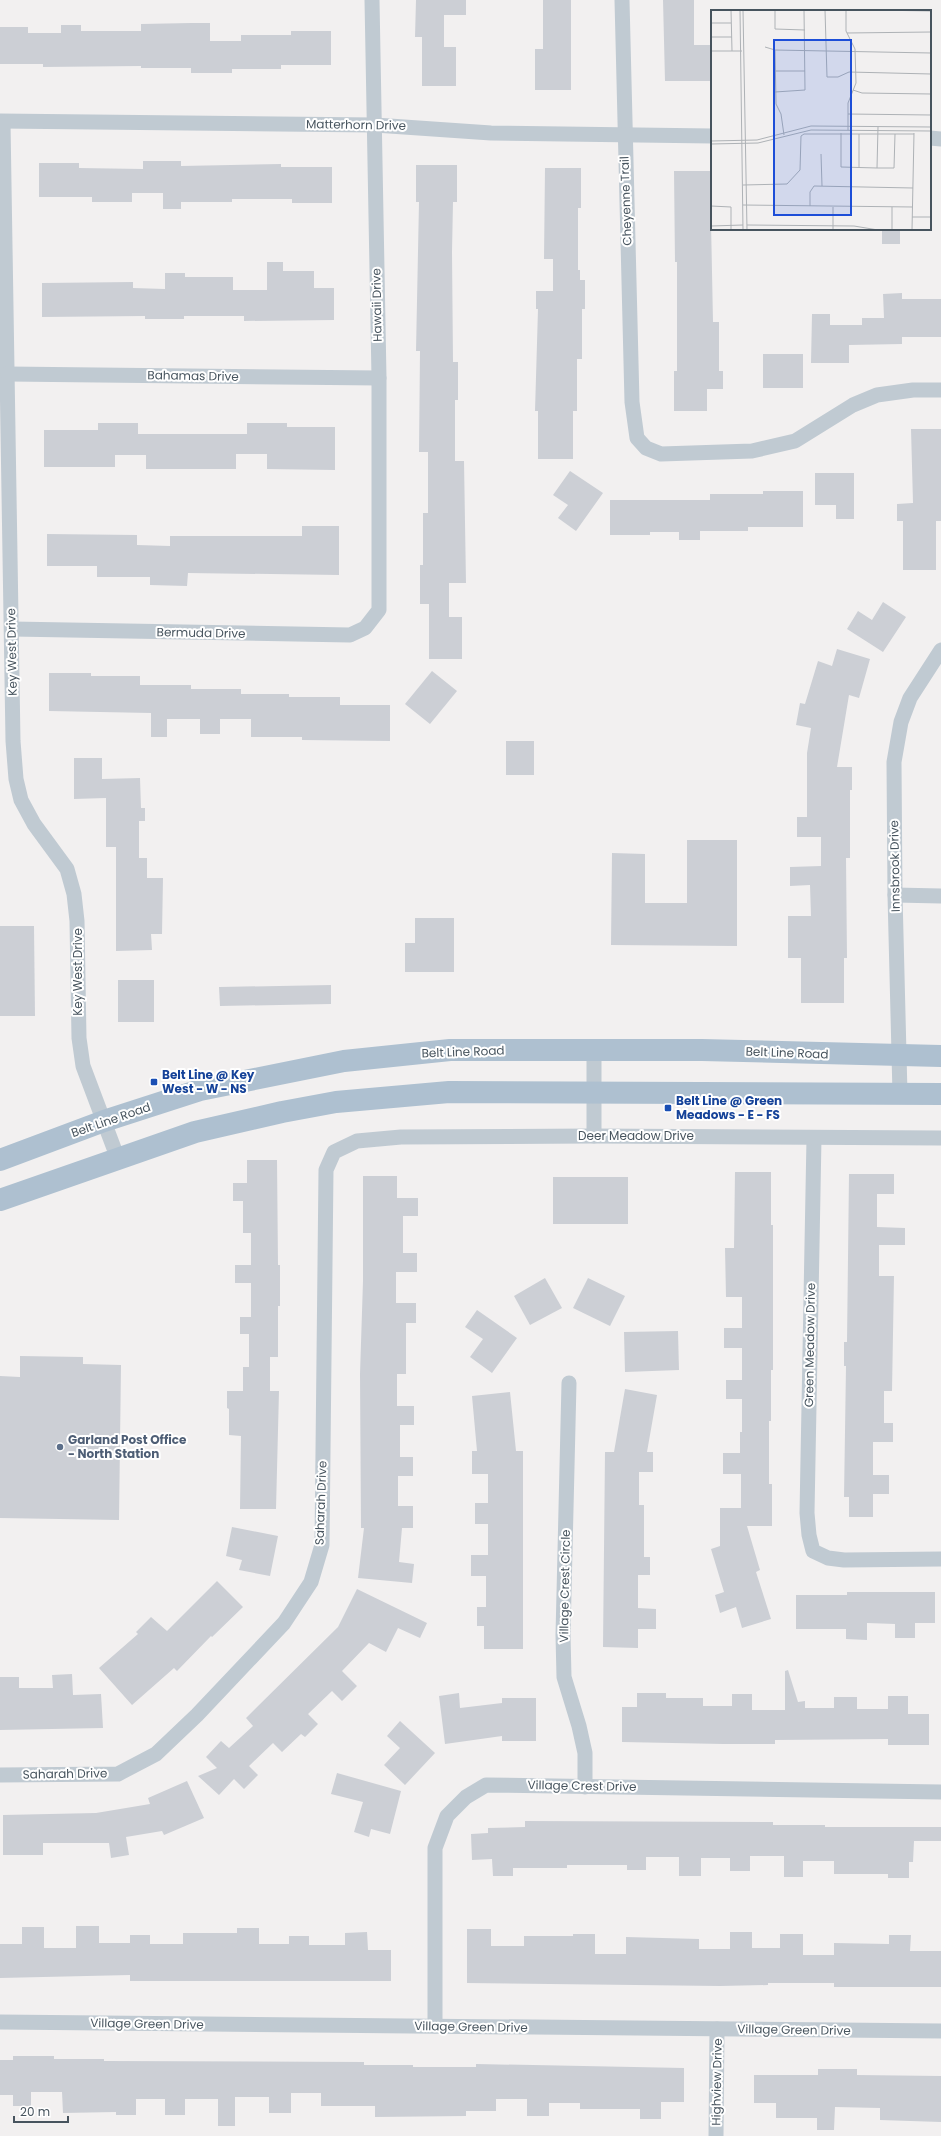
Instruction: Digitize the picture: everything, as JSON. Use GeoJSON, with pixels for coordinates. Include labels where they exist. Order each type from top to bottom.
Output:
{"type":"FeatureCollection","features":[{"type":"Feature","properties":{"kind":"main road","name":"Belt Line Road"},"geometry":{"type":"LineString","coordinates":[[0,1160],[104,1121],[200,1090],[344,1061],[450,1050],[702,1050],[941,1056]]}},
{"type":"Feature","properties":{"kind":"main road"},"geometry":{"type":"LineString","coordinates":[[0,1200],[195,1132],[282,1112],[336,1102],[449,1092],[941,1094]]}},
{"type":"Feature","properties":{"kind":"street","name":"Hawaii Drive"},"geometry":{"type":"LineString","coordinates":[[372,0],[379,378],[379,610]]}},
{"type":"Feature","properties":{"kind":"street","name":"Cheyenne Trail"},"geometry":{"type":"LineString","coordinates":[[622,0],[624,134],[632,402],[637,438],[646,448],[661,454],[752,451],[796,441],[853,405],[877,395],[913,390],[941,390]]}},
{"type":"Feature","properties":{"kind":"street","name":"Matterhorn Drive"},"geometry":{"type":"LineString","coordinates":[[1,121],[375,124],[491,133],[711,136]]}},
{"type":"Feature","properties":{"kind":"street","name":"Key West Drive"},"geometry":{"type":"LineString","coordinates":[[1,121],[8,374],[13,741],[16,779],[21,800],[34,824],[67,869],[74,894],[77,921],[79,1038],[83,1066],[118,1159]]}},
{"type":"Feature","properties":{"kind":"street"},"geometry":{"type":"LineString","coordinates":[[931,138],[941,139]]}},
{"type":"Feature","properties":{"kind":"street","name":"Bahamas Drive"},"geometry":{"type":"LineString","coordinates":[[8,374],[379,378]]}},
{"type":"Feature","properties":{"kind":"street","name":"Bermuda Drive"},"geometry":{"type":"LineString","coordinates":[[12,629],[350,635],[365,628],[379,610]]}},
{"type":"Feature","properties":{"kind":"street","name":"Innsbrook Drive"},"geometry":{"type":"LineString","coordinates":[[900,1094],[895,895],[894,762],[901,722],[910,698],[941,650]]}},
{"type":"Feature","properties":{"kind":"street"},"geometry":{"type":"LineString","coordinates":[[895,895],[941,896]]}},
{"type":"Feature","properties":{"kind":"street"},"geometry":{"type":"LineString","coordinates":[[594,1050],[594,1136]]}},
{"type":"Feature","properties":{"kind":"street","name":"Deer Meadow Drive"},"geometry":{"type":"LineString","coordinates":[[334,1152],[357,1141],[401,1137],[594,1136],[941,1138]]}},
{"type":"Feature","properties":{"kind":"street","name":"Green Meadow Drive"},"geometry":{"type":"LineString","coordinates":[[814,1138],[807,1513],[809,1535],[813,1551],[828,1558],[844,1560],[941,1559]]}},
{"type":"Feature","properties":{"kind":"street","name":"Saharah Drive"},"geometry":{"type":"LineString","coordinates":[[0,1775],[118,1774],[156,1754],[197,1715],[284,1624],[311,1582],[322,1545],[326,1170],[334,1152]]}},
{"type":"Feature","properties":{"kind":"street","name":"Village Crest Circle"},"geometry":{"type":"LineString","coordinates":[[569,1383],[563,1635],[564,1677],[580,1726],[585,1753],[585,1786]]}},
{"type":"Feature","properties":{"kind":"street","name":"Village Crest Drive"},"geometry":{"type":"LineString","coordinates":[[435,2026],[435,1848],[446,1816],[466,1797],[486,1785],[941,1792]]}},
{"type":"Feature","properties":{"kind":"street","name":"Village Green Drive"},"geometry":{"type":"LineString","coordinates":[[0,2022],[941,2031]]}},
{"type":"Feature","properties":{"kind":"street","name":"Highview Drive"},"geometry":{"type":"LineString","coordinates":[[716,2136],[717,2029]]}},
{"type":"Feature","properties":{"kind":"building"},"geometry":{"type":"Polygon","coordinates":[[[416,0],[466,0],[466,15],[444,15],[444,47],[456,47],[456,86],[422,86],[422,37],[415,37],[416,0]]]}},
{"type":"Feature","properties":{"kind":"building"},"geometry":{"type":"Polygon","coordinates":[[[543,0],[571,0],[571,90],[535,90],[535,49],[543,49],[543,0]]]}},
{"type":"Feature","properties":{"kind":"building"},"geometry":{"type":"Polygon","coordinates":[[[663,0],[694,0],[694,45],[711,45],[710,81],[665,81],[663,0]]]}},
{"type":"Feature","properties":{"kind":"building"},"geometry":{"type":"Polygon","coordinates":[[[210,23],[210,41],[241,41],[241,35],[291,35],[291,31],[331,31],[331,65],[281,65],[281,69],[232,69],[232,73],[191,73],[191,68],[141,68],[141,66],[43,67],[43,64],[0,64],[0,27],[28,27],[28,33],[61,33],[61,25],[81,25],[81,31],[141,31],[141,24],[210,23]]]}},
{"type":"Feature","properties":{"kind":"building"},"geometry":{"type":"Polygon","coordinates":[[[143,161],[181,161],[181,166],[281,164],[281,167],[332,167],[332,203],[292,203],[292,199],[232,199],[232,202],[181,202],[181,209],[163,209],[163,193],[132,193],[132,202],[92,202],[92,197],[39,197],[39,163],[79,163],[79,168],[143,169],[143,161]]]}},
{"type":"Feature","properties":{"kind":"building"},"geometry":{"type":"Polygon","coordinates":[[[416,165],[457,165],[457,202],[453,202],[452,252],[453,362],[458,362],[458,400],[455,400],[455,461],[464,461],[466,583],[449,583],[449,617],[462,617],[462,659],[429,659],[429,604],[420,604],[420,565],[423,565],[423,513],[428,513],[428,452],[419,452],[420,351],[416,351],[419,202],[416,202],[416,165]]]}},
{"type":"Feature","properties":{"kind":"building"},"geometry":{"type":"Polygon","coordinates":[[[545,168],[581,168],[581,208],[578,208],[578,270],[580,270],[580,280],[585,280],[585,309],[582,309],[582,359],[577,359],[577,411],[573,411],[573,459],[538,459],[538,411],[535,411],[538,309],[536,309],[536,291],[553,291],[553,259],[544,259],[545,168]]]}},
{"type":"Feature","properties":{"kind":"building"},"geometry":{"type":"Polygon","coordinates":[[[674,171],[710,171],[713,322],[719,322],[719,371],[723,371],[723,389],[707,389],[707,411],[674,411],[674,371],[677,371],[677,262],[675,262],[674,171]]]}},
{"type":"Feature","properties":{"kind":"building"},"geometry":{"type":"Polygon","coordinates":[[[882,230],[900,230],[900,244],[882,244],[882,230]]]}},
{"type":"Feature","properties":{"kind":"building"},"geometry":{"type":"Polygon","coordinates":[[[267,262],[283,262],[283,271],[314,271],[314,288],[334,288],[334,320],[244,321],[244,316],[184,316],[184,319],[145,319],[145,316],[42,317],[42,283],[133,282],[133,288],[165,289],[165,273],[185,273],[185,277],[233,277],[233,290],[267,290],[267,262]]]}},
{"type":"Feature","properties":{"kind":"building"},"geometry":{"type":"Polygon","coordinates":[[[902,293],[902,299],[941,299],[941,337],[902,337],[902,344],[849,345],[849,363],[811,363],[812,314],[830,314],[830,325],[862,325],[862,318],[884,318],[883,294],[902,293]]]}},
{"type":"Feature","properties":{"kind":"building"},"geometry":{"type":"Polygon","coordinates":[[[763,354],[803,354],[803,388],[763,388],[763,354]]]}},
{"type":"Feature","properties":{"kind":"building"},"geometry":{"type":"Polygon","coordinates":[[[98,423],[138,423],[138,434],[247,434],[247,423],[287,423],[287,427],[335,427],[335,470],[267,469],[267,454],[236,454],[236,469],[146,469],[146,455],[115,455],[115,467],[44,467],[44,430],[98,430],[98,423]]]}},
{"type":"Feature","properties":{"kind":"building"},"geometry":{"type":"Polygon","coordinates":[[[911,429],[941,429],[941,521],[936,521],[936,570],[903,570],[903,521],[897,521],[897,504],[913,503],[911,429]]]}},
{"type":"Feature","properties":{"kind":"building"},"geometry":{"type":"Polygon","coordinates":[[[570,471],[603,493],[576,531],[558,518],[568,505],[553,495],[570,471]]]}},
{"type":"Feature","properties":{"kind":"building"},"geometry":{"type":"Polygon","coordinates":[[[815,473],[854,473],[854,519],[836,519],[836,505],[815,505],[815,473]]]}},
{"type":"Feature","properties":{"kind":"building"},"geometry":{"type":"Polygon","coordinates":[[[763,491],[803,491],[803,527],[748,527],[748,531],[700,531],[700,540],[679,540],[679,532],[650,532],[650,535],[610,535],[610,500],[710,500],[710,494],[763,494],[763,491]]]}},
{"type":"Feature","properties":{"kind":"building"},"geometry":{"type":"Polygon","coordinates":[[[302,526],[339,526],[339,575],[188,573],[187,586],[150,585],[150,577],[97,577],[97,566],[47,566],[47,534],[137,535],[137,545],[170,546],[170,536],[302,536],[302,526]]]}},
{"type":"Feature","properties":{"kind":"building"},"geometry":{"type":"Polygon","coordinates":[[[883,602],[906,617],[883,652],[847,629],[858,611],[872,620],[883,602]]]}},
{"type":"Feature","properties":{"kind":"building"},"geometry":{"type":"Polygon","coordinates":[[[837,649],[870,659],[859,698],[849,695],[837,767],[852,767],[852,790],[850,790],[850,858],[846,858],[847,958],[844,958],[844,1003],[801,1003],[801,958],[788,958],[788,916],[811,916],[810,885],[790,886],[790,867],[821,866],[821,837],[797,837],[797,817],[807,817],[807,753],[811,728],[796,725],[800,703],[805,704],[818,661],[832,666],[837,649]]]}},
{"type":"Feature","properties":{"kind":"building"},"geometry":{"type":"Polygon","coordinates":[[[432,671],[457,691],[430,724],[405,704],[432,671]]]}},
{"type":"Feature","properties":{"kind":"building"},"geometry":{"type":"Polygon","coordinates":[[[49,673],[91,673],[91,676],[140,676],[140,685],[191,685],[191,689],[241,689],[241,694],[289,694],[289,697],[340,697],[340,705],[390,705],[390,741],[302,740],[302,737],[251,737],[251,719],[220,719],[220,734],[200,734],[200,719],[167,719],[167,737],[151,737],[151,713],[49,711],[49,673]]]}},
{"type":"Feature","properties":{"kind":"building"},"geometry":{"type":"Polygon","coordinates":[[[506,741],[534,741],[534,775],[506,775],[506,741]]]}},
{"type":"Feature","properties":{"kind":"building"},"geometry":{"type":"Polygon","coordinates":[[[74,758],[102,758],[102,779],[140,778],[141,808],[145,808],[145,821],[139,821],[139,858],[147,858],[147,878],[163,878],[162,934],[151,934],[152,950],[116,951],[116,847],[106,847],[106,798],[74,799],[74,758]]]}},
{"type":"Feature","properties":{"kind":"building"},"geometry":{"type":"Polygon","coordinates":[[[687,840],[737,840],[737,946],[611,945],[612,853],[645,854],[645,903],[687,903],[687,840]]]}},
{"type":"Feature","properties":{"kind":"building"},"geometry":{"type":"Polygon","coordinates":[[[415,918],[454,918],[454,972],[405,972],[405,943],[415,943],[415,918]]]}},
{"type":"Feature","properties":{"kind":"building"},"geometry":{"type":"Polygon","coordinates":[[[0,926],[34,926],[35,1016],[0,1016],[0,926]]]}},
{"type":"Feature","properties":{"kind":"building"},"geometry":{"type":"Polygon","coordinates":[[[118,980],[154,980],[154,1022],[118,1022],[118,980]]]}},
{"type":"Feature","properties":{"kind":"building"},"geometry":{"type":"Polygon","coordinates":[[[331,985],[331,1004],[220,1006],[219,987],[331,985]]]}},
{"type":"Feature","properties":{"kind":"building"},"geometry":{"type":"Polygon","coordinates":[[[247,1160],[277,1160],[280,1306],[278,1306],[278,1357],[270,1357],[270,1391],[279,1391],[276,1509],[240,1509],[241,1436],[229,1435],[227,1391],[243,1391],[243,1367],[249,1367],[249,1334],[240,1334],[240,1317],[251,1317],[251,1283],[235,1283],[235,1265],[251,1265],[251,1233],[243,1233],[243,1201],[233,1201],[233,1183],[247,1183],[247,1160]]]}},
{"type":"Feature","properties":{"kind":"building"},"geometry":{"type":"Polygon","coordinates":[[[735,1172],[771,1172],[771,1225],[773,1225],[773,1370],[771,1370],[771,1421],[769,1421],[769,1484],[772,1484],[772,1526],[747,1526],[760,1570],[756,1572],[771,1619],[742,1628],[736,1607],[720,1613],[715,1595],[724,1592],[711,1549],[720,1546],[720,1508],[741,1508],[741,1474],[723,1474],[723,1453],[740,1453],[740,1432],[742,1432],[742,1399],[726,1399],[726,1380],[742,1380],[742,1348],[724,1348],[724,1328],[742,1328],[742,1297],[726,1297],[725,1248],[734,1248],[735,1172]]]}},
{"type":"Feature","properties":{"kind":"building"},"geometry":{"type":"Polygon","coordinates":[[[849,1174],[894,1174],[894,1194],[877,1194],[877,1227],[905,1228],[905,1245],[879,1245],[879,1276],[894,1276],[892,1391],[884,1391],[884,1423],[893,1423],[893,1442],[873,1442],[873,1475],[889,1475],[889,1494],[873,1494],[873,1517],[849,1517],[849,1497],[844,1497],[846,1366],[844,1366],[844,1342],[847,1342],[849,1174]]]}},
{"type":"Feature","properties":{"kind":"building"},"geometry":{"type":"Polygon","coordinates":[[[363,1176],[397,1176],[397,1198],[418,1198],[418,1216],[403,1216],[403,1253],[417,1253],[417,1272],[396,1272],[396,1303],[416,1303],[416,1323],[406,1323],[406,1374],[397,1374],[397,1406],[414,1406],[414,1425],[400,1425],[400,1457],[413,1457],[413,1476],[398,1476],[398,1506],[413,1506],[413,1528],[402,1528],[399,1562],[414,1564],[412,1583],[358,1578],[364,1528],[361,1528],[360,1374],[363,1281],[363,1176]]]}},
{"type":"Feature","properties":{"kind":"building"},"geometry":{"type":"Polygon","coordinates":[[[553,1177],[628,1177],[628,1224],[553,1224],[553,1177]]]}},
{"type":"Feature","properties":{"kind":"building"},"geometry":{"type":"Polygon","coordinates":[[[545,1278],[562,1308],[530,1325],[514,1296],[545,1278]]]}},
{"type":"Feature","properties":{"kind":"building"},"geometry":{"type":"Polygon","coordinates":[[[588,1278],[625,1296],[610,1326],[573,1308],[588,1278]]]}},
{"type":"Feature","properties":{"kind":"building"},"geometry":{"type":"Polygon","coordinates":[[[477,1310],[517,1338],[492,1373],[470,1357],[483,1339],[465,1327],[477,1310]]]}},
{"type":"Feature","properties":{"kind":"building"},"geometry":{"type":"Polygon","coordinates":[[[678,1331],[679,1370],[625,1372],[624,1332],[678,1331]]]}},
{"type":"Feature","properties":{"kind":"building","name":"Garland Post Office - North Station"},"geometry":{"type":"Polygon","coordinates":[[[20,1356],[83,1357],[83,1364],[121,1365],[119,1520],[0,1518],[0,1376],[20,1377],[20,1356]]]}},
{"type":"Feature","properties":{"kind":"building"},"geometry":{"type":"Polygon","coordinates":[[[625,1389],[657,1395],[647,1452],[653,1452],[653,1472],[639,1472],[639,1505],[644,1505],[644,1557],[650,1557],[650,1575],[638,1575],[638,1608],[656,1609],[656,1629],[638,1629],[638,1648],[603,1647],[605,1452],[614,1452],[625,1389]]]}},
{"type":"Feature","properties":{"kind":"building"},"geometry":{"type":"Polygon","coordinates":[[[510,1392],[516,1451],[523,1451],[523,1649],[484,1649],[484,1626],[477,1626],[477,1607],[486,1607],[486,1576],[471,1576],[471,1555],[488,1555],[488,1524],[475,1524],[475,1503],[488,1503],[488,1474],[472,1474],[472,1451],[477,1451],[472,1396],[510,1392]]]}},
{"type":"Feature","properties":{"kind":"building"},"geometry":{"type":"Polygon","coordinates":[[[232,1527],[278,1536],[270,1576],[239,1570],[242,1560],[226,1556],[232,1527]]]}},
{"type":"Feature","properties":{"kind":"building"},"geometry":{"type":"Polygon","coordinates":[[[217,1581],[243,1607],[212,1637],[211,1636],[177,1671],[174,1668],[132,1705],[99,1668],[138,1634],[136,1632],[151,1617],[167,1631],[217,1581]]]}},
{"type":"Feature","properties":{"kind":"building"},"geometry":{"type":"Polygon","coordinates":[[[357,1589],[427,1623],[420,1638],[398,1628],[386,1652],[369,1643],[342,1671],[357,1686],[342,1701],[332,1691],[308,1714],[318,1724],[305,1737],[301,1734],[282,1752],[273,1743],[249,1766],[258,1775],[244,1789],[234,1779],[219,1795],[198,1776],[217,1768],[206,1757],[221,1741],[229,1748],[253,1726],[246,1718],[338,1627],[357,1589]]]}},
{"type":"Feature","properties":{"kind":"building"},"geometry":{"type":"Polygon","coordinates":[[[847,1592],[935,1592],[935,1623],[915,1623],[915,1638],[895,1638],[895,1624],[867,1623],[867,1640],[846,1639],[846,1629],[796,1629],[796,1595],[847,1595],[847,1592]]]}},
{"type":"Feature","properties":{"kind":"building"},"geometry":{"type":"Polygon","coordinates":[[[788,1670],[798,1702],[805,1701],[805,1708],[834,1708],[834,1697],[857,1697],[857,1709],[888,1709],[888,1696],[908,1696],[908,1714],[929,1714],[929,1745],[888,1745],[888,1739],[775,1740],[775,1744],[622,1742],[622,1707],[637,1707],[637,1693],[666,1693],[666,1698],[703,1698],[703,1706],[732,1706],[732,1694],[752,1694],[752,1710],[785,1710],[785,1671],[788,1670]]]}},
{"type":"Feature","properties":{"kind":"building"},"geometry":{"type":"Polygon","coordinates":[[[72,1674],[73,1695],[101,1694],[103,1728],[0,1730],[0,1677],[19,1677],[19,1688],[53,1688],[52,1675],[72,1674]]]}},
{"type":"Feature","properties":{"kind":"building"},"geometry":{"type":"Polygon","coordinates":[[[459,1693],[460,1708],[502,1703],[502,1698],[536,1698],[536,1741],[502,1741],[502,1736],[445,1744],[439,1696],[459,1693]]]}},
{"type":"Feature","properties":{"kind":"building"},"geometry":{"type":"Polygon","coordinates":[[[400,1721],[435,1753],[405,1785],[384,1765],[400,1748],[387,1736],[400,1721]]]}},
{"type":"Feature","properties":{"kind":"building"},"geometry":{"type":"Polygon","coordinates":[[[337,1773],[401,1791],[390,1834],[371,1829],[369,1837],[354,1832],[363,1802],[331,1794],[337,1773]]]}},
{"type":"Feature","properties":{"kind":"building"},"geometry":{"type":"Polygon","coordinates":[[[187,1781],[204,1818],[164,1835],[162,1831],[126,1837],[129,1855],[111,1858],[109,1843],[43,1843],[43,1855],[3,1855],[3,1815],[96,1813],[150,1804],[148,1798],[187,1781]]]}},
{"type":"Feature","properties":{"kind":"building"},"geometry":{"type":"Polygon","coordinates":[[[525,1821],[773,1822],[773,1825],[825,1825],[825,1827],[941,1827],[941,1841],[914,1841],[913,1862],[909,1862],[909,1878],[888,1878],[888,1874],[834,1874],[834,1861],[803,1861],[803,1877],[784,1877],[784,1856],[750,1856],[750,1871],[730,1871],[730,1858],[701,1858],[701,1876],[679,1876],[679,1857],[646,1857],[646,1870],[627,1870],[627,1865],[567,1865],[567,1868],[513,1868],[513,1876],[493,1876],[492,1859],[472,1860],[471,1834],[488,1833],[488,1828],[525,1827],[525,1821]]]}},
{"type":"Feature","properties":{"kind":"building"},"geometry":{"type":"Polygon","coordinates":[[[76,1926],[99,1926],[99,1943],[130,1943],[130,1935],[150,1935],[150,1944],[183,1944],[183,1933],[237,1933],[237,1928],[259,1928],[259,1944],[289,1944],[289,1936],[309,1936],[309,1945],[345,1945],[345,1933],[367,1932],[368,1950],[391,1950],[391,1981],[130,1981],[130,1975],[0,1978],[0,1944],[22,1944],[22,1927],[44,1927],[44,1948],[76,1948],[76,1926]]]}},
{"type":"Feature","properties":{"kind":"building"},"geometry":{"type":"Polygon","coordinates":[[[467,1929],[491,1929],[491,1946],[524,1946],[524,1936],[573,1936],[573,1934],[595,1934],[595,1954],[626,1954],[626,1937],[699,1939],[699,1949],[730,1949],[730,1932],[752,1932],[752,1948],[780,1948],[780,1934],[803,1934],[803,1955],[834,1955],[834,1943],[889,1944],[889,1935],[911,1935],[910,1951],[941,1951],[941,1987],[834,1987],[834,1983],[768,1983],[768,1985],[720,1986],[467,1983],[467,1929]]]}},
{"type":"Feature","properties":{"kind":"building"},"geometry":{"type":"Polygon","coordinates":[[[13,2056],[54,2056],[54,2059],[104,2059],[104,2061],[364,2062],[364,2065],[413,2065],[413,2067],[476,2067],[476,2064],[684,2068],[684,2102],[661,2102],[661,2119],[640,2119],[640,2109],[580,2109],[580,2103],[549,2103],[549,2116],[527,2116],[527,2099],[496,2099],[496,2111],[466,2111],[466,2116],[375,2117],[375,2106],[321,2106],[321,2093],[291,2093],[291,2113],[269,2113],[269,2097],[235,2097],[235,2126],[218,2126],[218,2099],[185,2099],[185,2115],[165,2115],[165,2099],[136,2099],[136,2115],[116,2115],[116,2112],[63,2113],[62,2092],[31,2092],[31,2106],[13,2106],[13,2095],[0,2095],[0,2060],[13,2060],[13,2056]]]}},
{"type":"Feature","properties":{"kind":"building"},"geometry":{"type":"Polygon","coordinates":[[[818,2069],[857,2069],[857,2075],[941,2076],[941,2122],[880,2120],[880,2108],[835,2107],[834,2130],[817,2130],[817,2118],[776,2118],[776,2103],[754,2103],[754,2075],[818,2075],[818,2069]]]}},
{"type":"Feature","properties":{"kind":"place","name":"Belt Line @ Key West - W - NS"},"geometry":{"type":"Point","coordinates":[154,1082]}},
{"type":"Feature","properties":{"kind":"place","name":"Belt Line @ Green Meadows - E - FS"},"geometry":{"type":"Point","coordinates":[668,1108]}},
{"type":"Feature","properties":{"kind":"place","name":"Garland Post Office - North Station"},"geometry":{"type":"Point","coordinates":[60,1447]}}]}
